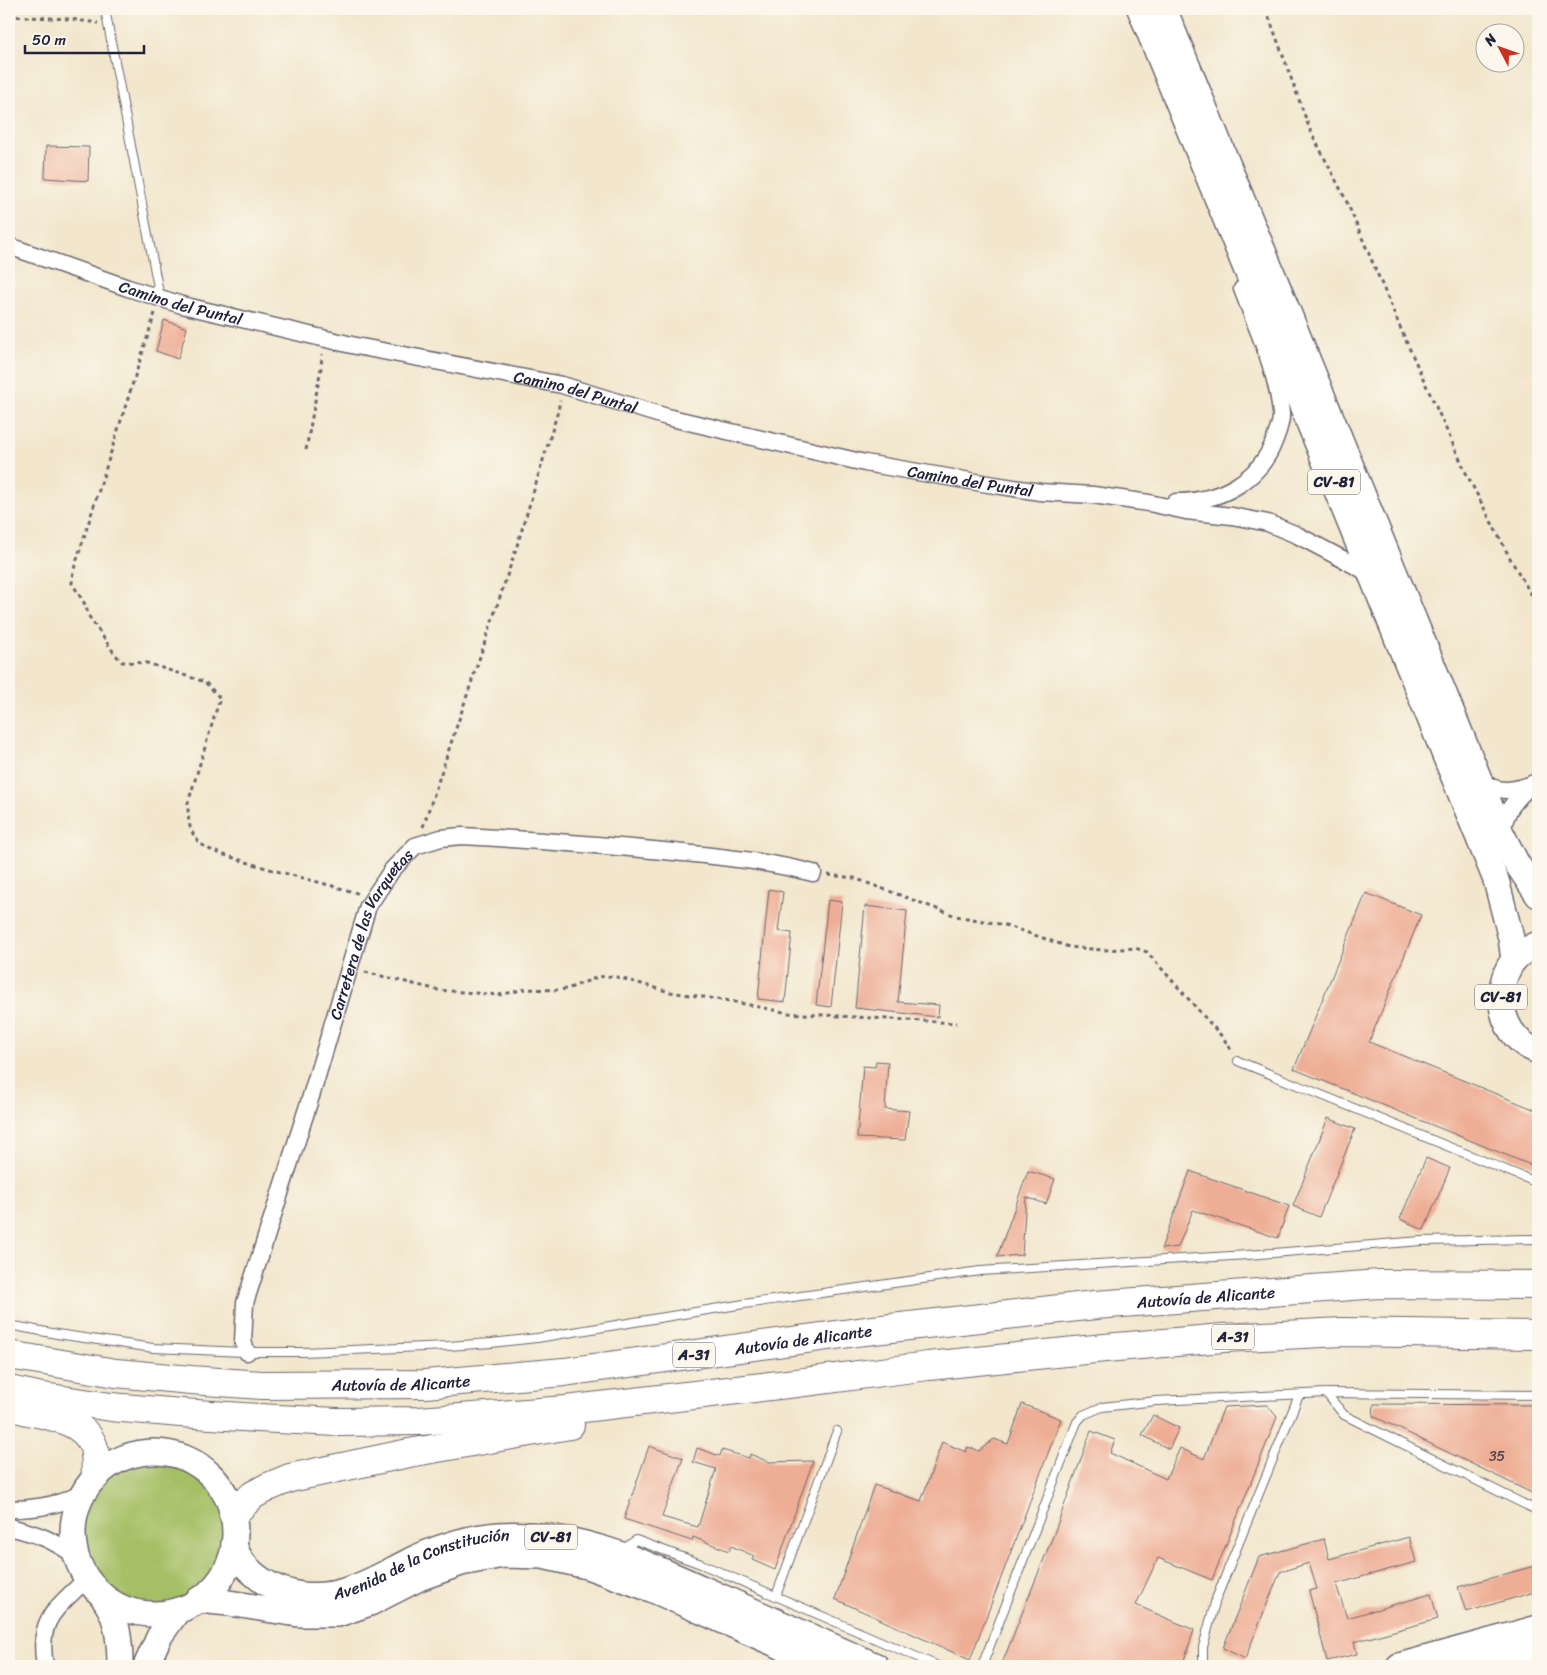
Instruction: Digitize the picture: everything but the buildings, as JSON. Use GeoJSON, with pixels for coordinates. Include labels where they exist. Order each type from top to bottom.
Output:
{"type":"FeatureCollection","features":[{"type":"Feature","properties":{"kind":"highway","name":"Autovía de Alicante"},"geometry":{"type":"LineString","coordinates":[[9,1355],[116,1373],[262,1385],[425,1384],[564,1372],[865,1331],[1095,1305],[1379,1284],[1538,1285]]}},
{"type":"Feature","properties":{"kind":"highway","name":"A-31"},"geometry":{"type":"LineString","coordinates":[[9,1390],[111,1407],[337,1422],[419,1421],[566,1410],[928,1366],[1223,1338],[1342,1332],[1538,1335]]}},
{"type":"Feature","properties":{"kind":"highway"},"geometry":{"type":"LineString","coordinates":[[233,1514],[253,1495],[290,1478],[409,1453],[629,1417],[670,1398]]}},
{"type":"Feature","properties":{"kind":"highway"},"geometry":{"type":"LineString","coordinates":[[9,1406],[75,1424],[85,1432],[93,1446],[96,1457],[92,1480]]}},
{"type":"Feature","properties":{"kind":"main road","name":"CV-81"},"geometry":{"type":"LineString","coordinates":[[1140,9],[1496,880],[1511,938],[1514,960]]}},
{"type":"Feature","properties":{"kind":"main road","name":"CV-81"},"geometry":{"type":"LineString","coordinates":[[1164,9],[1500,832],[1517,864],[1538,895]]}},
{"type":"Feature","properties":{"kind":"main road","name":"CV-81"},"geometry":{"type":"LineString","coordinates":[[1537,1052],[1520,1041],[1509,1027],[1502,1011],[1501,993],[1505,976],[1514,960],[1527,949],[1538,944]]}},
{"type":"Feature","properties":{"kind":"main road","name":"CV-81"},"geometry":{"type":"LineString","coordinates":[[120,1666],[114,1619],[88,1576],[73,1542],[74,1519],[81,1497],[92,1480],[110,1464],[128,1456],[147,1452],[166,1452],[185,1457],[201,1467],[216,1480],[226,1496],[233,1514],[234,1544],[230,1561],[222,1576],[211,1590],[188,1605],[159,1638],[146,1666]]}},
{"type":"Feature","properties":{"kind":"main road","name":"Avenida de la Constitución"},"geometry":{"type":"LineString","coordinates":[[234,1544],[241,1562],[250,1572],[270,1585],[282,1591],[310,1596],[324,1596],[344,1592],[363,1585],[418,1557],[442,1547],[470,1539],[498,1535],[563,1539],[588,1545],[656,1568],[876,1666]]}},
{"type":"Feature","properties":{"kind":"main road","name":"Avenida de la Constitución"},"geometry":{"type":"LineString","coordinates":[[188,1605],[229,1603],[298,1614],[338,1614],[370,1603],[419,1578],[462,1563],[503,1555],[543,1556],[587,1566],[651,1588],[826,1666]]}},
{"type":"Feature","properties":{"kind":"main road"},"geometry":{"type":"LineString","coordinates":[[88,1576],[115,1604],[130,1610],[162,1613],[188,1605]]}},
{"type":"Feature","properties":{"kind":"main road"},"geometry":{"type":"LineString","coordinates":[[1399,1666],[1538,1628]]}},
{"type":"Feature","properties":{"kind":"main road"},"geometry":{"type":"LineString","coordinates":[[1469,1666],[1538,1646]]}},
{"type":"Feature","properties":{"kind":"street","name":"Camino del Puntal"},"geometry":{"type":"LineString","coordinates":[[1149,503],[1188,502],[1208,499],[1231,490],[1248,478],[1262,464],[1271,450],[1278,432],[1282,415],[1271,365],[1233,266],[1226,219]]}},
{"type":"Feature","properties":{"kind":"street","name":"Camino del Puntal"},"geometry":{"type":"LineString","coordinates":[[9,246],[182,305],[323,338],[562,385],[667,417],[865,463],[1040,492],[1093,495],[1268,523],[1297,535],[1371,574]]}},
{"type":"Feature","properties":{"kind":"street"},"geometry":{"type":"LineString","coordinates":[[1479,780],[1498,790],[1511,790],[1535,783]]}},
{"type":"Feature","properties":{"kind":"street"},"geometry":{"type":"LineString","coordinates":[[1500,832],[1509,809],[1516,798],[1535,783]]}},
{"type":"Feature","properties":{"kind":"street","name":"Carretera de las Varquetas"},"geometry":{"type":"LineString","coordinates":[[246,1352],[243,1342],[244,1303],[312,1093],[368,906],[392,870],[416,846],[441,838],[462,836],[596,844],[742,860],[786,866],[813,873]]}},
{"type":"Feature","properties":{"kind":"street"},"geometry":{"type":"LineString","coordinates":[[9,1509],[42,1506],[75,1497],[92,1480]]}},
{"type":"Feature","properties":{"kind":"street"},"geometry":{"type":"LineString","coordinates":[[9,1527],[54,1541],[88,1576],[53,1612],[47,1621],[44,1632],[43,1656],[45,1666]]}},
{"type":"Feature","properties":{"kind":"lane"},"geometry":{"type":"LineString","coordinates":[[105,9],[160,298]]}},
{"type":"Feature","properties":{"kind":"lane"},"geometry":{"type":"LineString","coordinates":[[1238,1061],[1538,1183]]}},
{"type":"Feature","properties":{"kind":"lane"},"geometry":{"type":"LineString","coordinates":[[9,1325],[153,1348],[246,1352],[357,1351],[491,1344],[744,1304],[980,1271],[1248,1255],[1421,1241],[1538,1239]]}},
{"type":"Feature","properties":{"kind":"lane"},"geometry":{"type":"LineString","coordinates":[[982,1666],[1076,1422],[1084,1415],[1102,1407],[1118,1404],[1326,1393],[1538,1395]]}},
{"type":"Feature","properties":{"kind":"lane"},"geometry":{"type":"LineString","coordinates":[[1326,1393],[1344,1415],[1538,1511]]}},
{"type":"Feature","properties":{"kind":"lane"},"geometry":{"type":"LineString","coordinates":[[1203,1666],[1203,1647],[1216,1599],[1299,1395]]}},
{"type":"Feature","properties":{"kind":"lane"},"geometry":{"type":"LineString","coordinates":[[776,1596],[837,1431]]}},
{"type":"Feature","properties":{"kind":"lane"},"geometry":{"type":"LineString","coordinates":[[616,1554],[636,1540],[701,1564],[938,1666]]}},
{"type":"Feature","properties":{"kind":"path"},"geometry":{"type":"LineString","coordinates":[[1266,9],[1310,130],[1346,200],[1414,359],[1467,475],[1511,560],[1538,606]]}},
{"type":"Feature","properties":{"kind":"path"},"geometry":{"type":"LineString","coordinates":[[9,16],[69,19],[108,24]]}},
{"type":"Feature","properties":{"kind":"path"},"geometry":{"type":"LineString","coordinates":[[160,298],[73,572],[72,583],[86,606],[88,615],[122,662],[147,663],[205,682],[220,698],[188,803],[190,829],[200,843],[214,852],[256,866],[333,885],[372,898]]}},
{"type":"Feature","properties":{"kind":"path"},"geometry":{"type":"LineString","coordinates":[[306,450],[321,368],[323,338]]}},
{"type":"Feature","properties":{"kind":"path"},"geometry":{"type":"LineString","coordinates":[[416,846],[516,549],[558,411],[562,385]]}},
{"type":"Feature","properties":{"kind":"path"},"geometry":{"type":"LineString","coordinates":[[813,873],[854,878],[956,916],[1005,925],[1069,946],[1103,950],[1135,948],[1147,952],[1224,1039],[1238,1061]]}},
{"type":"Feature","properties":{"kind":"path"},"geometry":{"type":"LineString","coordinates":[[348,968],[438,990],[499,995],[526,989],[567,989],[605,976],[617,977],[670,992],[730,1001],[788,1014],[956,1023]]}},
{"type":"Feature","properties":{"kind":"green space"},"geometry":{"type":"Polygon","coordinates":[[[161,1452],[191,1461],[210,1475],[220,1487],[227,1501],[232,1516],[232,1548],[227,1563],[220,1577],[210,1589],[198,1599],[176,1609],[161,1612],[145,1612],[130,1609],[108,1599],[86,1577],[74,1548],[73,1524],[76,1509],[86,1487],[108,1465],[137,1453],[161,1452]]]}}]}
